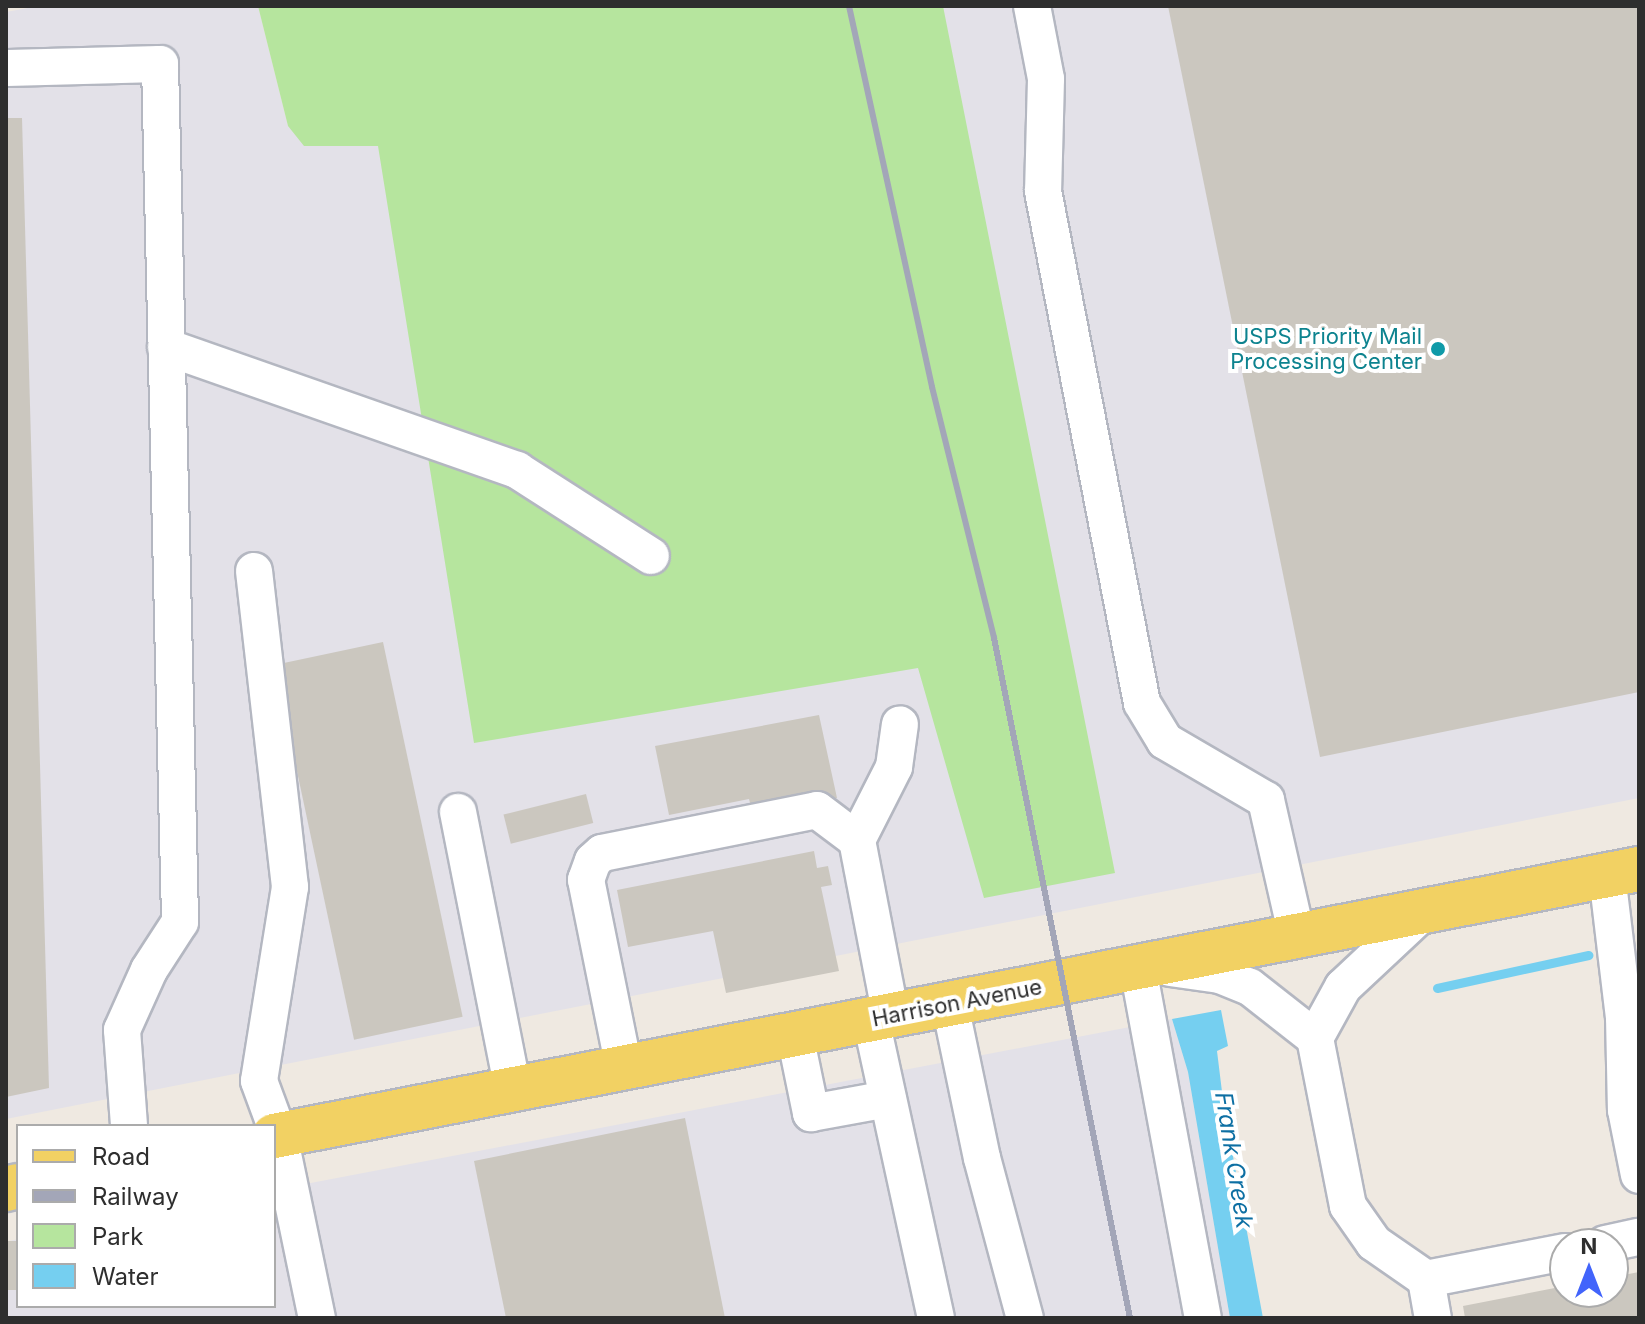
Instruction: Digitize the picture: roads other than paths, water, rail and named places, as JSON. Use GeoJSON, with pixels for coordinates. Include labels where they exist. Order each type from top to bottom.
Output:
{"type":"FeatureCollection","features":[{"type":"Feature","properties":{"kind":"main road","name":"Harrison Avenue"},"geometry":{"type":"LineString","coordinates":[[276,1136],[1623,872]]}},
{"type":"Feature","properties":{"kind":"street"},"geometry":{"type":"LineString","coordinates":[[1032,6],[1046,79],[1043,191],[1142,703],[1165,741],[1266,800],[1297,937]]}},
{"type":"Feature","properties":{"kind":"street"},"geometry":{"type":"LineString","coordinates":[[6,68],[160,64],[180,922],[149,970],[122,1030],[122,1084],[129,1124]]}},
{"type":"Feature","properties":{"kind":"street"},"geometry":{"type":"LineString","coordinates":[[166,347],[517,470],[651,556]]}},
{"type":"Feature","properties":{"kind":"street"},"geometry":{"type":"LineString","coordinates":[[254,571],[290,887],[259,1081],[272,1124]]}},
{"type":"Feature","properties":{"kind":"street"},"geometry":{"type":"LineString","coordinates":[[857,840],[894,767],[900,724]]}},
{"type":"Feature","properties":{"kind":"street"},"geometry":{"type":"LineString","coordinates":[[624,1068],[586,880],[593,861],[602,853],[817,810],[843,824],[857,840],[881,1018],[888,1099],[936,1318]]}},
{"type":"Feature","properties":{"kind":"street"},"geometry":{"type":"LineString","coordinates":[[458,812],[513,1090]]}},
{"type":"Feature","properties":{"kind":"street"},"geometry":{"type":"LineString","coordinates":[[1623,872],[1626,1110],[1639,1175]]}},
{"type":"Feature","properties":{"kind":"street"},"geometry":{"type":"LineString","coordinates":[[1422,913],[1343,987],[1315,1038],[1348,1206],[1374,1243],[1426,1279],[1433,1318]]}},
{"type":"Feature","properties":{"kind":"street"},"geometry":{"type":"LineString","coordinates":[[1203,1318],[1146,966],[1220,975],[1250,987],[1315,1038]]}},
{"type":"Feature","properties":{"kind":"street"},"geometry":{"type":"LineString","coordinates":[[950,1005],[982,1158],[1025,1318]]}},
{"type":"Feature","properties":{"kind":"street"},"geometry":{"type":"LineString","coordinates":[[795,1035],[811,1113],[888,1099]]}},
{"type":"Feature","properties":{"kind":"street"},"geometry":{"type":"LineString","coordinates":[[276,1136],[317,1318]]}},
{"type":"Feature","properties":{"kind":"street"},"geometry":{"type":"LineString","coordinates":[[1426,1279],[1549,1255]]}},
{"type":"Feature","properties":{"kind":"water"},"geometry":{"type":"Polygon","coordinates":[[[1221,1010],[1228,1046],[1217,1051],[1224,1108],[1263,1318],[1230,1318],[1188,1072],[1172,1019],[1221,1010]]]}},
{"type":"Feature","properties":{"kind":"waterway","name":"Frank Creek"},"geometry":{"type":"LineString","coordinates":[[1437,988],[1588,955]]}},
{"type":"Feature","properties":{"kind":"railway"},"geometry":{"type":"LineString","coordinates":[[849,6],[932,387],[994,638],[1130,1318]]}},
{"type":"Feature","properties":{"kind":"place","name":"USPS Priority Mail Processing Center"},"geometry":{"type":"Point","coordinates":[1438,349]}}]}
